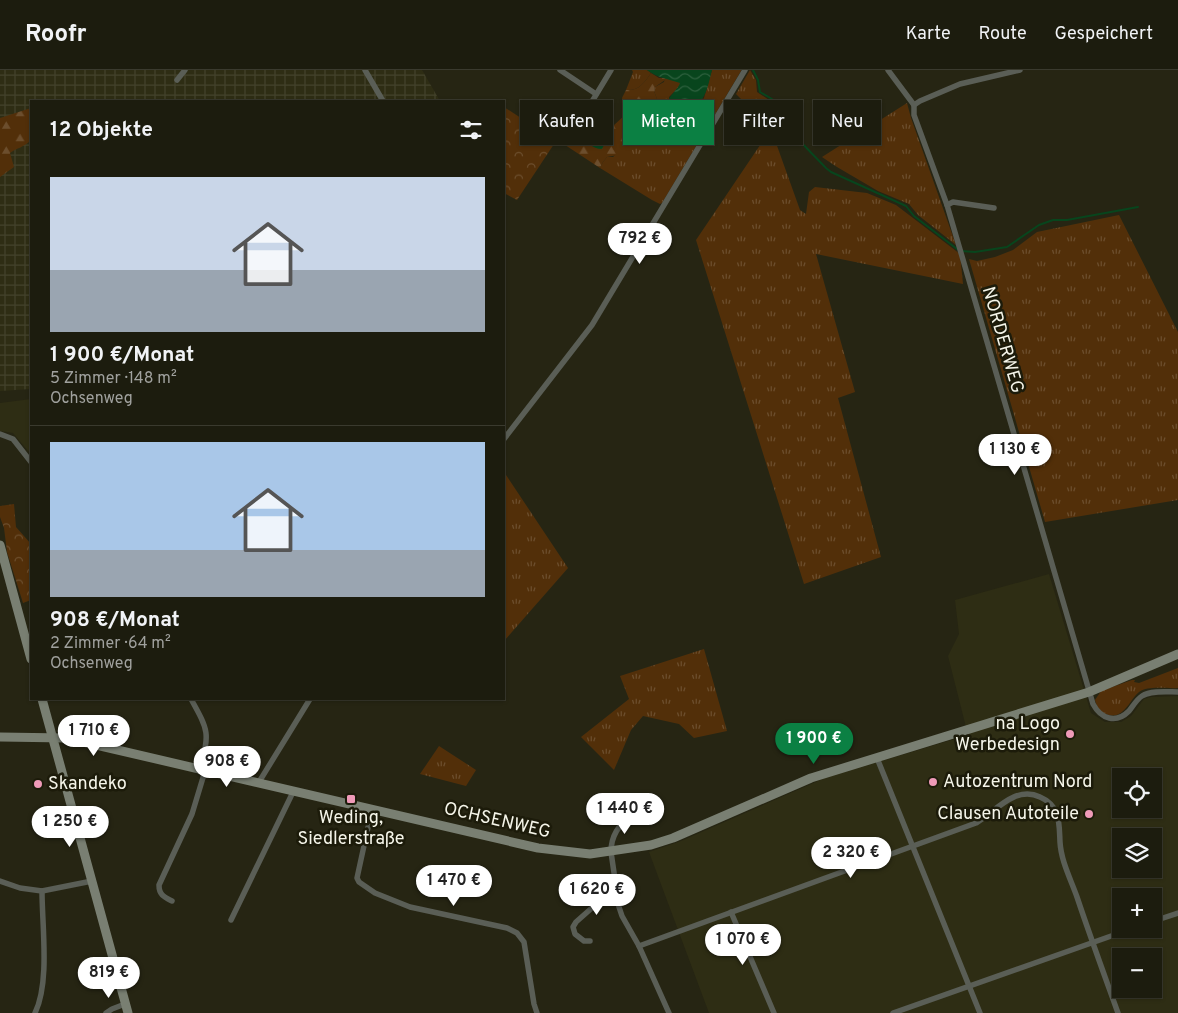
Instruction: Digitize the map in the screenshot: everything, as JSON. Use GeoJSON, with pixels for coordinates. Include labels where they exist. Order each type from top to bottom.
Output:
{"type":"FeatureCollection","features":[{"type":"Feature","properties":{"kind":"main road"},"geometry":{"type":"LineString","coordinates":[[0,545],[30,655]]}},
{"type":"Feature","properties":{"kind":"main road","name":"OCHSENWEG"},"geometry":{"type":"LineString","coordinates":[[0,737],[68,738],[202,771],[294,790],[538,848],[590,854],[650,845],[673,838],[811,778],[1089,692],[1178,654]]}},
{"type":"Feature","properties":{"kind":"main road"},"geometry":{"type":"LineString","coordinates":[[42,700],[126,1008]]}},
{"type":"Feature","properties":{"kind":"street"},"geometry":{"type":"LineString","coordinates":[[177,80],[185,70]]}},
{"type":"Feature","properties":{"kind":"street"},"geometry":{"type":"LineString","coordinates":[[364,70],[382,100]]}},
{"type":"Feature","properties":{"kind":"street"},"geometry":{"type":"LineString","coordinates":[[560,70],[596,94]]}},
{"type":"Feature","properties":{"kind":"street"},"geometry":{"type":"LineString","coordinates":[[592,100],[611,70]]}},
{"type":"Feature","properties":{"kind":"street"},"geometry":{"type":"LineString","coordinates":[[505,438],[592,325],[745,70]]}},
{"type":"Feature","properties":{"kind":"street"},"geometry":{"type":"LineString","coordinates":[[888,70],[914,104],[960,84],[1020,70]]}},
{"type":"Feature","properties":{"kind":"street","name":"NORDERWEG"},"geometry":{"type":"LineString","coordinates":[[914,104],[914,115],[947,204],[1089,692]]}},
{"type":"Feature","properties":{"kind":"street"},"geometry":{"type":"LineString","coordinates":[[947,204],[953,202],[994,208]]}},
{"type":"Feature","properties":{"kind":"street"},"geometry":{"type":"LineString","coordinates":[[0,434],[13,439],[30,461]]}},
{"type":"Feature","properties":{"kind":"street"},"geometry":{"type":"LineString","coordinates":[[1089,692],[1093,704],[1100,714],[1116,719],[1122,717],[1143,695],[1178,692]]}},
{"type":"Feature","properties":{"kind":"street"},"geometry":{"type":"LineString","coordinates":[[172,901],[161,896],[159,885],[192,814],[207,740],[205,722],[192,700]]}},
{"type":"Feature","properties":{"kind":"street"},"geometry":{"type":"LineString","coordinates":[[258,782],[309,700]]}},
{"type":"Feature","properties":{"kind":"street"},"geometry":{"type":"LineString","coordinates":[[877,758],[980,1013]]}},
{"type":"Feature","properties":{"kind":"street"},"geometry":{"type":"LineString","coordinates":[[231,920],[294,790]]}},
{"type":"Feature","properties":{"kind":"street"},"geometry":{"type":"LineString","coordinates":[[639,946],[976,822],[987,816],[1005,801],[1016,795],[1025,794],[1040,797],[1053,807],[1059,819],[1062,856],[1118,1013]]}},
{"type":"Feature","properties":{"kind":"street"},"geometry":{"type":"LineString","coordinates":[[372,808],[357,878],[359,882],[375,893],[410,906],[507,928],[517,933],[524,942],[537,1013]]}},
{"type":"Feature","properties":{"kind":"street"},"geometry":{"type":"LineString","coordinates":[[630,815],[615,832],[611,843],[617,894],[622,916],[639,946],[669,1013]]}},
{"type":"Feature","properties":{"kind":"street"},"geometry":{"type":"LineString","coordinates":[[0,881],[20,888],[42,891],[92,881]]}},
{"type":"Feature","properties":{"kind":"street"},"geometry":{"type":"LineString","coordinates":[[35,1013],[42,996],[44,977],[42,891]]}},
{"type":"Feature","properties":{"kind":"street"},"geometry":{"type":"LineString","coordinates":[[590,941],[584,941],[575,934],[573,931],[576,922],[602,899],[617,894]]}},
{"type":"Feature","properties":{"kind":"street"},"geometry":{"type":"LineString","coordinates":[[732,912],[774,1013]]}},
{"type":"Feature","properties":{"kind":"street"},"geometry":{"type":"LineString","coordinates":[[1162,918],[1178,913]]}},
{"type":"Feature","properties":{"kind":"street"},"geometry":{"type":"LineString","coordinates":[[893,1013],[1112,935]]}},
{"type":"Feature","properties":{"kind":"street"},"geometry":{"type":"LineString","coordinates":[[106,1013],[112,1009],[126,1008]]}},
{"type":"Feature","properties":{"kind":"shaded area"},"geometry":{"type":"Polygon","coordinates":[[[0,70],[422,70],[439,100],[30,100],[30,389],[0,391],[0,70]]]}},
{"type":"Feature","properties":{"kind":"shaded area"},"geometry":{"type":"Polygon","coordinates":[[[30,399],[30,452],[13,433],[0,431],[0,403],[30,399]]]}},
{"type":"Feature","properties":{"kind":"shaded area"},"geometry":{"type":"Polygon","coordinates":[[[1049,574],[1091,713],[1105,722],[1121,722],[1131,716],[1144,699],[1178,696],[1178,1013],[709,1013],[649,852],[681,841],[825,778],[968,735],[948,656],[959,634],[955,600],[1049,574]]]}},
{"type":"Feature","properties":{"kind":"green space"},"geometry":{"type":"Polygon","coordinates":[[[632,70],[647,70],[651,73],[638,88],[626,90],[633,72],[632,70]]]}},
{"type":"Feature","properties":{"kind":"green space"},"geometry":{"type":"Polygon","coordinates":[[[712,70],[741,70],[714,116],[714,100],[702,100],[712,70]]]}},
{"type":"Feature","properties":{"kind":"green space"},"geometry":{"type":"Polygon","coordinates":[[[750,70],[756,80],[757,92],[769,100],[742,100],[736,94],[750,70]]]}},
{"type":"Feature","properties":{"kind":"green space"},"geometry":{"type":"Polygon","coordinates":[[[651,73],[659,78],[665,78],[655,87],[654,91],[657,100],[623,101],[622,98],[626,90],[638,88],[651,73]]]}},
{"type":"Feature","properties":{"kind":"green space"},"geometry":{"type":"Polygon","coordinates":[[[665,78],[680,82],[680,86],[669,97],[669,100],[657,100],[654,91],[655,87],[664,82],[665,78]]]}},
{"type":"Feature","properties":{"kind":"green space"},"geometry":{"type":"Polygon","coordinates":[[[907,103],[956,245],[918,215],[909,204],[878,191],[822,157],[841,145],[881,145],[881,120],[907,103]]]}},
{"type":"Feature","properties":{"kind":"green space"},"geometry":{"type":"Polygon","coordinates":[[[30,108],[30,141],[10,153],[14,167],[0,177],[0,118],[30,108]]]}},
{"type":"Feature","properties":{"kind":"green space"},"geometry":{"type":"Polygon","coordinates":[[[505,108],[520,117],[520,145],[553,145],[517,200],[505,194],[505,108]]]}},
{"type":"Feature","properties":{"kind":"green space"},"geometry":{"type":"Polygon","coordinates":[[[623,117],[623,145],[633,145],[623,154],[607,157],[600,168],[565,145],[613,145],[613,126],[623,117]]]}},
{"type":"Feature","properties":{"kind":"green space"},"geometry":{"type":"Polygon","coordinates":[[[626,145],[697,145],[660,204],[600,168],[607,157],[613,157],[626,145]]]}},
{"type":"Feature","properties":{"kind":"green space"},"geometry":{"type":"Polygon","coordinates":[[[760,145],[777,145],[800,210],[806,214],[809,192],[815,187],[867,193],[896,205],[960,254],[963,284],[816,254],[855,392],[838,398],[881,557],[804,584],[696,240],[760,145]]]}},
{"type":"Feature","properties":{"kind":"green space"},"geometry":{"type":"Polygon","coordinates":[[[1119,215],[1178,332],[1178,500],[1045,522],[969,259],[977,261],[1013,250],[1037,232],[1119,215]]]}},
{"type":"Feature","properties":{"kind":"green space"},"geometry":{"type":"Polygon","coordinates":[[[505,474],[568,568],[505,640],[505,474]]]}},
{"type":"Feature","properties":{"kind":"green space"},"geometry":{"type":"Polygon","coordinates":[[[14,504],[16,527],[30,543],[30,600],[23,603],[7,552],[4,528],[0,517],[0,506],[14,504]]]}},
{"type":"Feature","properties":{"kind":"green space"},"geometry":{"type":"Polygon","coordinates":[[[704,649],[727,731],[694,738],[679,724],[643,716],[631,730],[614,770],[581,737],[629,699],[620,676],[704,649]]]}},
{"type":"Feature","properties":{"kind":"green space"},"geometry":{"type":"Polygon","coordinates":[[[1178,668],[1178,688],[1143,690],[1135,696],[1126,709],[1117,715],[1100,711],[1095,700],[1101,691],[1132,680],[1139,683],[1178,668]]]}},
{"type":"Feature","properties":{"kind":"green space"},"geometry":{"type":"Polygon","coordinates":[[[439,746],[476,770],[466,786],[420,774],[439,746]]]}},
{"type":"Feature","properties":{"kind":"water"},"geometry":{"type":"Polygon","coordinates":[[[647,70],[712,70],[702,100],[669,100],[680,83],[647,70]]]}},
{"type":"Feature","properties":{"kind":"water"},"geometry":{"type":"Polygon","coordinates":[[[590,145],[604,145],[602,149],[590,145]]]}},
{"type":"Feature","properties":{"kind":"waterway"},"geometry":{"type":"LineString","coordinates":[[753,70],[758,80],[760,92],[772,99],[777,121],[791,132],[826,168],[906,206],[914,216],[957,249]]}},
{"type":"Feature","properties":{"kind":"waterway"},"geometry":{"type":"LineString","coordinates":[[961,251],[975,252],[1007,247],[1039,225],[1053,220],[1067,220],[1138,207]]}},
{"type":"Feature","properties":{"kind":"place","name":"na Logo Werbedesign"},"geometry":{"type":"Point","coordinates":[1070,734]}},
{"type":"Feature","properties":{"kind":"place","name":"Autozentrum Nord"},"geometry":{"type":"Point","coordinates":[933,782]}},
{"type":"Feature","properties":{"kind":"place","name":"Skandeko"},"geometry":{"type":"Point","coordinates":[38,784]}},
{"type":"Feature","properties":{"kind":"place","name":"Weding, Siedlerstraße"},"geometry":{"type":"Point","coordinates":[351,799]}},
{"type":"Feature","properties":{"kind":"place","name":"Clausen Autoteile"},"geometry":{"type":"Point","coordinates":[1089,814]}}]}
